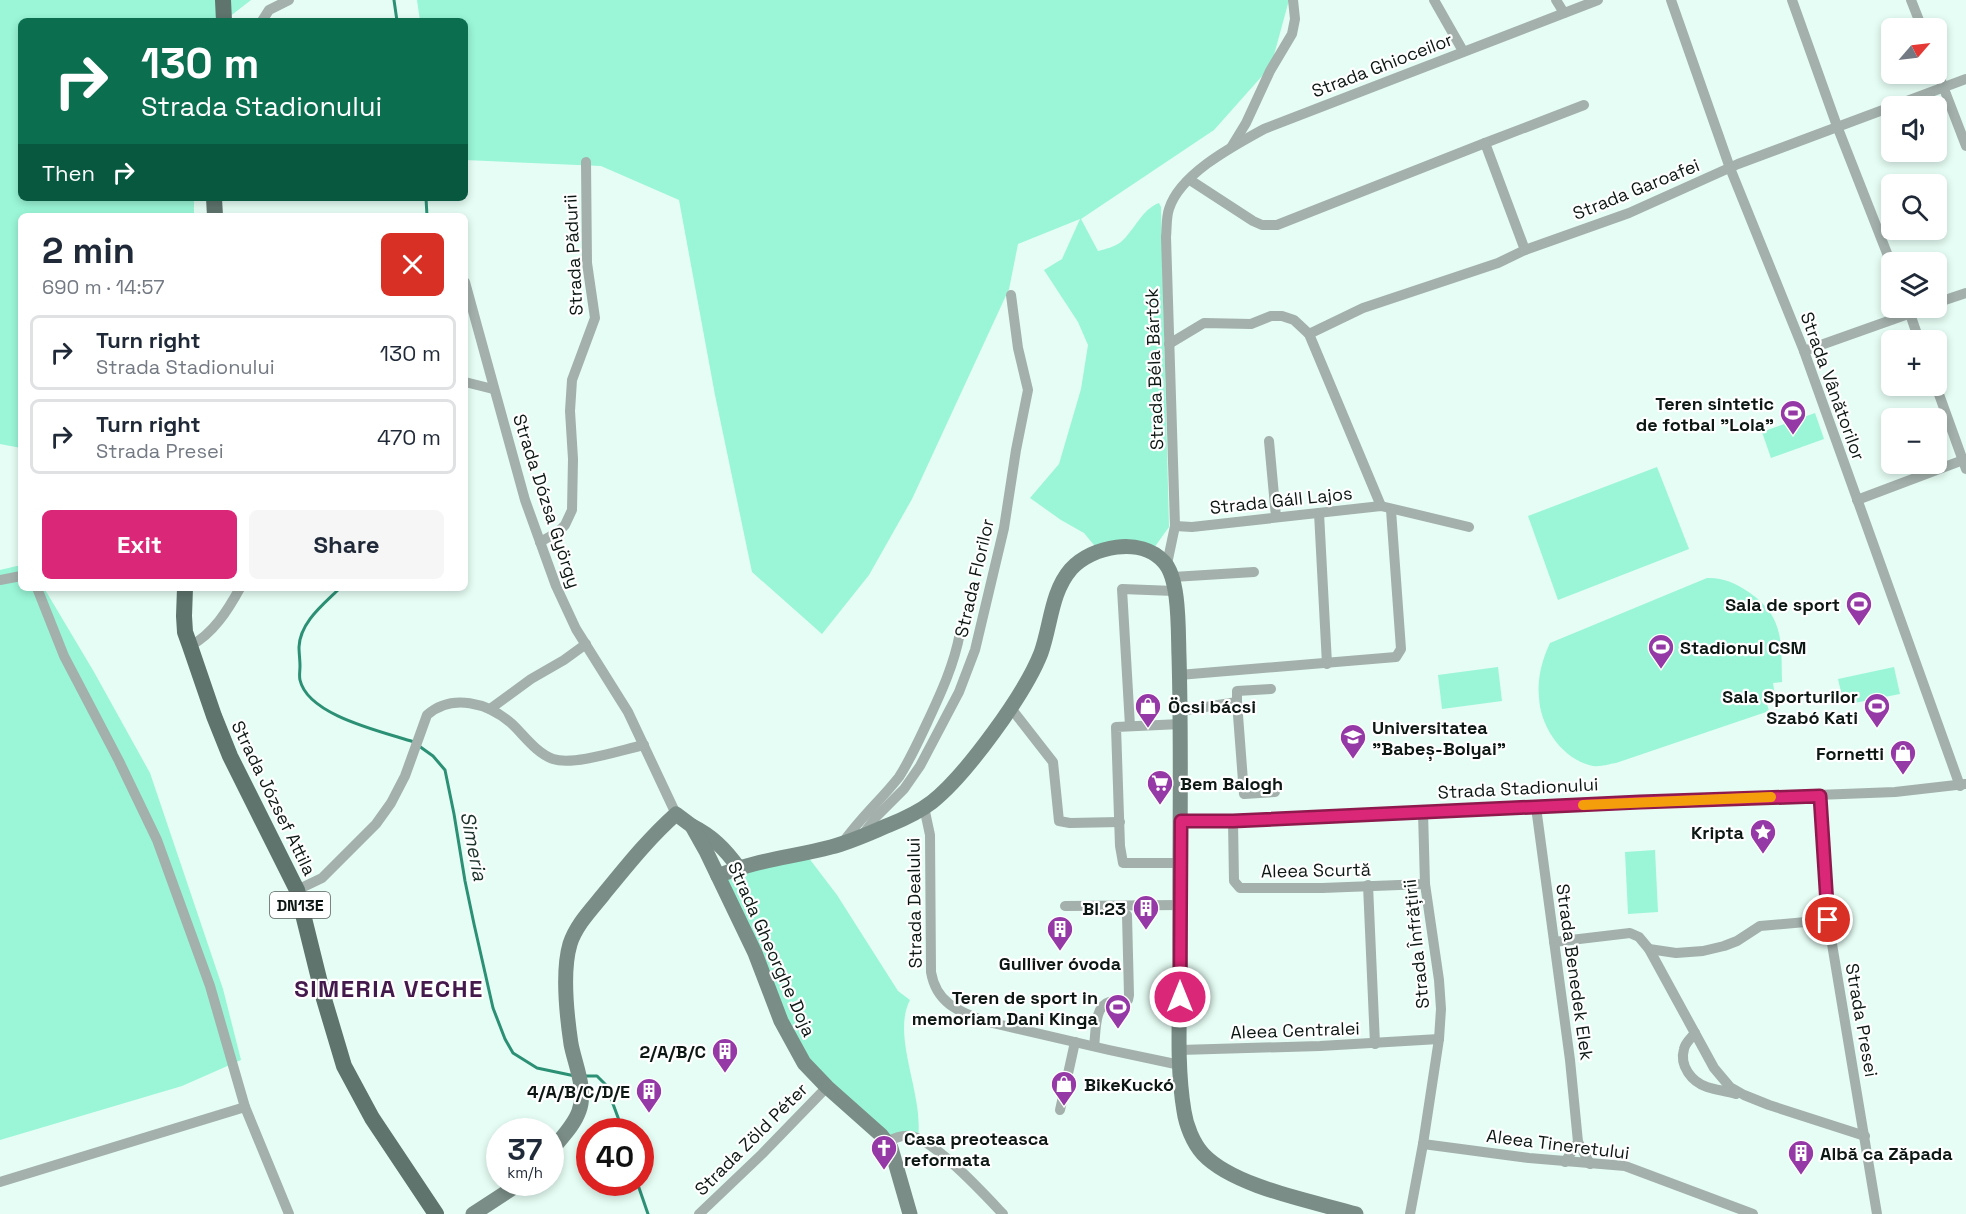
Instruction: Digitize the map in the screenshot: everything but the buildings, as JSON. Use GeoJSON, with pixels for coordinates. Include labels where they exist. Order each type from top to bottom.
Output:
{"type":"FeatureCollection","features":[{"type":"Feature","properties":{"kind":"main road"},"geometry":{"type":"LineString","coordinates":[[223,0],[224,18]]}},
{"type":"Feature","properties":{"kind":"main road","name":"Strada József Attila"},"geometry":{"type":"LineString","coordinates":[[185,591],[185,632],[230,756],[297,890],[324,999],[344,1066],[372,1118],[436,1214]]}},
{"type":"Feature","properties":{"kind":"street"},"geometry":{"type":"LineString","coordinates":[[264,18],[269,10],[289,0]]}},
{"type":"Feature","properties":{"kind":"street"},"geometry":{"type":"LineString","coordinates":[[1232,147],[1270,71],[1292,34],[1295,19],[1293,0]]}},
{"type":"Feature","properties":{"kind":"street"},"geometry":{"type":"LineString","coordinates":[[1434,0],[1463,51]]}},
{"type":"Feature","properties":{"kind":"street"},"geometry":{"type":"LineString","coordinates":[[1556,0],[1564,13]]}},
{"type":"Feature","properties":{"kind":"street","name":"Strada Ghioceilor"},"geometry":{"type":"LineString","coordinates":[[1190,180],[1232,147],[1283,120],[1598,0]]}},
{"type":"Feature","properties":{"kind":"street","name":"Strada Vânătorilor"},"geometry":{"type":"LineString","coordinates":[[1671,0],[1730,168],[1804,351],[1963,785]]}},
{"type":"Feature","properties":{"kind":"street"},"geometry":{"type":"LineString","coordinates":[[1792,0],[1887,252]]}},
{"type":"Feature","properties":{"kind":"street"},"geometry":{"type":"LineString","coordinates":[[1911,0],[1918,18]]}},
{"type":"Feature","properties":{"kind":"street","name":"Strada Garoafei"},"geometry":{"type":"LineString","coordinates":[[1309,334],[1363,308],[1498,263],[1525,250],[1629,213],[1730,168],[1966,79]]}},
{"type":"Feature","properties":{"kind":"street"},"geometry":{"type":"LineString","coordinates":[[1943,84],[1966,146]]}},
{"type":"Feature","properties":{"kind":"street"},"geometry":{"type":"LineString","coordinates":[[1190,180],[1262,225],[1277,225],[1584,105]]}},
{"type":"Feature","properties":{"kind":"street"},"geometry":{"type":"LineString","coordinates":[[1485,143],[1525,250]]}},
{"type":"Feature","properties":{"kind":"street","name":"Strada Pădurii"},"geometry":{"type":"LineString","coordinates":[[540,542],[558,532],[565,525],[572,510],[573,459],[570,411],[572,380],[595,318],[587,262],[586,162]]}},
{"type":"Feature","properties":{"kind":"street","name":"Strada Béla Bártók"},"geometry":{"type":"LineString","coordinates":[[1171,577],[1175,526],[1166,237],[1168,210],[1175,196],[1190,180]]}},
{"type":"Feature","properties":{"kind":"street","name":"Strada Dózsa György"},"geometry":{"type":"LineString","coordinates":[[468,293],[525,500],[559,594],[586,644],[628,712],[676,814]]}},
{"type":"Feature","properties":{"kind":"street"},"geometry":{"type":"LineString","coordinates":[[1947,299],[1966,293]]}},
{"type":"Feature","properties":{"kind":"street","name":"Strada Florilor"},"geometry":{"type":"LineString","coordinates":[[861,837],[876,817],[904,789],[920,766],[959,692],[975,650],[1004,528],[1028,390],[1018,348],[1011,295]]}},
{"type":"Feature","properties":{"kind":"street"},"geometry":{"type":"LineString","coordinates":[[1169,344],[1204,322],[1251,324],[1271,316],[1282,316],[1294,320],[1309,334],[1386,508],[1401,649],[1400,654],[1396,657],[1179,675]]}},
{"type":"Feature","properties":{"kind":"street"},"geometry":{"type":"LineString","coordinates":[[1804,351],[1889,318]]}},
{"type":"Feature","properties":{"kind":"street"},"geometry":{"type":"LineString","coordinates":[[468,383],[493,389]]}},
{"type":"Feature","properties":{"kind":"street"},"geometry":{"type":"LineString","coordinates":[[1857,500],[1965,463],[1940,396]]}},
{"type":"Feature","properties":{"kind":"street"},"geometry":{"type":"LineString","coordinates":[[1269,441],[1276,517]]}},
{"type":"Feature","properties":{"kind":"street","name":"Strada Gáll Lajos"},"geometry":{"type":"LineString","coordinates":[[1175,526],[1192,527],[1386,508],[1469,527]]}},
{"type":"Feature","properties":{"kind":"street"},"geometry":{"type":"LineString","coordinates":[[1319,513],[1327,664]]}},
{"type":"Feature","properties":{"kind":"street"},"geometry":{"type":"LineString","coordinates":[[718,876],[738,867],[842,844],[924,807],[946,789],[964,769],[1010,707],[1037,660],[1057,594],[1074,566],[1087,556],[1099,551],[1134,547],[1152,552],[1171,577],[1179,675],[1181,718],[1180,1057],[1183,1105],[1188,1125],[1196,1145],[1216,1165],[1241,1179],[1263,1188],[1356,1214]]}},
{"type":"Feature","properties":{"kind":"street"},"geometry":{"type":"LineString","coordinates":[[1130,726],[1122,589],[1171,577],[1254,572]]}},
{"type":"Feature","properties":{"kind":"street"},"geometry":{"type":"LineString","coordinates":[[0,580],[18,577]]}},
{"type":"Feature","properties":{"kind":"street"},"geometry":{"type":"LineString","coordinates":[[38,591],[64,656],[124,770],[164,858],[210,986],[245,1107],[289,1214]]}},
{"type":"Feature","properties":{"kind":"street"},"geometry":{"type":"LineString","coordinates":[[190,646],[226,613],[238,591]]}},
{"type":"Feature","properties":{"kind":"street","name":"Strada Florilor"},"geometry":{"type":"LineString","coordinates":[[842,844],[857,822],[889,789],[909,760],[947,680],[960,633]]}},
{"type":"Feature","properties":{"kind":"street"},"geometry":{"type":"LineString","coordinates":[[490,709],[531,679],[586,644]]}},
{"type":"Feature","properties":{"kind":"street"},"geometry":{"type":"LineString","coordinates":[[1271,688],[1237,691],[1237,702],[1244,794],[1275,792]]}},
{"type":"Feature","properties":{"kind":"street"},"geometry":{"type":"LineString","coordinates":[[297,890],[322,878],[376,824],[391,803],[405,776],[427,715],[433,709],[461,702],[490,709],[554,760],[573,761],[644,745]]}},
{"type":"Feature","properties":{"kind":"street"},"geometry":{"type":"LineString","coordinates":[[1179,863],[1123,863],[1120,846],[1116,727],[1181,718],[1237,702]]}},
{"type":"Feature","properties":{"kind":"street"},"geometry":{"type":"LineString","coordinates":[[1010,707],[1053,762],[1059,821],[1070,823],[1120,822]]}},
{"type":"Feature","properties":{"kind":"street","name":"Strada Stadionului"},"geometry":{"type":"LineString","coordinates":[[1181,821],[1233,821],[1820,796],[1963,785]]}},
{"type":"Feature","properties":{"kind":"street","name":"Strada Presei"},"geometry":{"type":"LineString","coordinates":[[1820,796],[1828,920],[1877,1214]]}},
{"type":"Feature","properties":{"kind":"street","name":"Strada Dealului"},"geometry":{"type":"LineString","coordinates":[[924,807],[930,835],[931,972],[937,992],[953,1007],[976,1018],[1028,1032],[1094,1046],[1180,1057]]}},
{"type":"Feature","properties":{"kind":"street","name":"Strada Benedek Elek"},"geometry":{"type":"LineString","coordinates":[[1536,807],[1570,1060],[1578,1142],[1590,1164]]}},
{"type":"Feature","properties":{"kind":"street","name":"Strada Înfrățirii"},"geometry":{"type":"LineString","coordinates":[[1410,1214],[1439,1039],[1441,1009],[1425,884],[1423,812]]}},
{"type":"Feature","properties":{"kind":"street"},"geometry":{"type":"LineString","coordinates":[[564,1132],[580,1110],[582,1096],[571,1044],[567,964],[570,944],[582,921],[639,850],[676,814]]}},
{"type":"Feature","properties":{"kind":"street","name":"Strada Gheorghe Doja"},"geometry":{"type":"LineString","coordinates":[[676,814],[692,826],[718,876],[755,953],[789,1037],[804,1063],[826,1087],[887,1142],[897,1163],[910,1214]]}},
{"type":"Feature","properties":{"kind":"street","name":"Aleea Scurtă"},"geometry":{"type":"LineString","coordinates":[[1233,821],[1234,881],[1240,888],[1425,884]]}},
{"type":"Feature","properties":{"kind":"street"},"geometry":{"type":"LineString","coordinates":[[692,826],[719,844],[738,867]]}},
{"type":"Feature","properties":{"kind":"street","name":"Aleea Centralei"},"geometry":{"type":"LineString","coordinates":[[1368,885],[1376,1044]]}},
{"type":"Feature","properties":{"kind":"street"},"geometry":{"type":"LineString","coordinates":[[1065,906],[1179,905]]}},
{"type":"Feature","properties":{"kind":"street"},"geometry":{"type":"LineString","coordinates":[[1094,1046],[1099,1011],[1103,1005],[1109,1002],[1124,1002],[1130,995],[1127,915]]}},
{"type":"Feature","properties":{"kind":"street"},"geometry":{"type":"LineString","coordinates":[[1649,949],[1686,954],[1724,946],[1737,941],[1760,926],[1828,920]]}},
{"type":"Feature","properties":{"kind":"street"},"geometry":{"type":"LineString","coordinates":[[1554,942],[1630,933],[1639,936],[1649,949],[1719,1076],[1730,1087],[1744,1095]]}},
{"type":"Feature","properties":{"kind":"street"},"geometry":{"type":"LineString","coordinates":[[1695,1033],[1683,1051],[1683,1062],[1695,1081],[1707,1087],[1744,1095],[1864,1136]]}},
{"type":"Feature","properties":{"kind":"street","name":"Aleea Centralei"},"geometry":{"type":"LineString","coordinates":[[1180,1057],[1439,1039]]}},
{"type":"Feature","properties":{"kind":"street"},"geometry":{"type":"LineString","coordinates":[[1060,1110],[1075,1042]]}},
{"type":"Feature","properties":{"kind":"street","name":"Strada Zöld Péter"},"geometry":{"type":"LineString","coordinates":[[699,1214],[762,1154],[826,1087]]}},
{"type":"Feature","properties":{"kind":"street"},"geometry":{"type":"LineString","coordinates":[[0,1182],[245,1107]]}},
{"type":"Feature","properties":{"kind":"street"},"geometry":{"type":"LineString","coordinates":[[887,1142],[903,1136],[918,1137],[957,1169],[1003,1214]]}},
{"type":"Feature","properties":{"kind":"street"},"geometry":{"type":"LineString","coordinates":[[1565,1162],[1578,1142]]}},
{"type":"Feature","properties":{"kind":"street","name":"Aleea Tineretului"},"geometry":{"type":"LineString","coordinates":[[1423,1144],[1565,1162],[1625,1166],[1753,1214]]}},
{"type":"Feature","properties":{"kind":"street"},"geometry":{"type":"LineString","coordinates":[[473,1214],[501,1196]]}},
{"type":"Feature","properties":{"kind":"green space"},"geometry":{"type":"Polygon","coordinates":[[[0,0],[251,0],[228,18],[18,18],[18,201],[194,201],[194,213],[18,213],[18,447],[0,444],[0,0]]]}},
{"type":"Feature","properties":{"kind":"green space"},"geometry":{"type":"Polygon","coordinates":[[[417,0],[1289,0],[1271,66],[1214,130],[1081,219],[1098,251],[1121,242],[1148,210],[1159,203],[1161,207],[1169,527],[1151,552],[1099,551],[1084,533],[1030,498],[1059,464],[1081,389],[1088,345],[1078,322],[1044,270],[1062,259],[1080,219],[1018,244],[1009,289],[912,499],[869,575],[822,634],[752,572],[715,395],[679,200],[601,166],[468,160],[468,18],[420,18],[417,0]]]}},
{"type":"Feature","properties":{"kind":"green space","name":"Teren sintetic de fotbal \"Lola\""},"geometry":{"type":"Polygon","coordinates":[[[1815,413],[1824,439],[1771,458],[1762,432],[1815,413]]]}},
{"type":"Feature","properties":{"kind":"green space"},"geometry":{"type":"Polygon","coordinates":[[[1657,467],[1689,549],[1558,600],[1528,516],[1657,467]]]}},
{"type":"Feature","properties":{"kind":"green space"},"geometry":{"type":"Polygon","coordinates":[[[18,566],[18,591],[46,591],[150,773],[223,989],[241,1060],[182,1086],[0,1140],[0,570],[18,566]]]}},
{"type":"Feature","properties":{"kind":"green space","name":"Stadionul CSM"},"geometry":{"type":"Polygon","coordinates":[[[1707,578],[1723,580],[1743,588],[1759,600],[1775,620],[1781,642],[1782,668],[1782,682],[1773,683],[1776,703],[1767,704],[1769,711],[1616,763],[1593,766],[1572,757],[1555,740],[1540,708],[1539,676],[1550,643],[1707,578]]]}},
{"type":"Feature","properties":{"kind":"green space"},"geometry":{"type":"Polygon","coordinates":[[[1498,667],[1502,701],[1442,709],[1438,675],[1498,667]]]}},
{"type":"Feature","properties":{"kind":"green space"},"geometry":{"type":"Polygon","coordinates":[[[1894,667],[1900,694],[1844,705],[1838,679],[1894,667]]]}},
{"type":"Feature","properties":{"kind":"green space"},"geometry":{"type":"Polygon","coordinates":[[[1655,850],[1658,912],[1628,914],[1625,852],[1655,850]]]}},
{"type":"Feature","properties":{"kind":"green space"},"geometry":{"type":"Polygon","coordinates":[[[805,853],[837,895],[898,991],[910,1000],[905,1014],[904,1031],[917,1103],[918,1137],[887,1142],[811,1072],[718,876],[805,853]]]}},
{"type":"Feature","properties":{"kind":"waterway","name":"Simeria"},"geometry":{"type":"LineString","coordinates":[[394,0],[397,18]]}},
{"type":"Feature","properties":{"kind":"waterway","name":"Simeria"},"geometry":{"type":"LineString","coordinates":[[426,201],[427,213]]}},
{"type":"Feature","properties":{"kind":"waterway","name":"Simeria"},"geometry":{"type":"LineString","coordinates":[[337,591],[314,614],[300,638],[300,678],[306,693],[332,713],[349,721],[414,742]]}},
{"type":"Feature","properties":{"kind":"waterway","name":"Simeria"},"geometry":{"type":"LineString","coordinates":[[419,746],[433,756],[445,770],[474,924],[493,1008],[505,1039],[513,1053],[537,1068],[575,1076]]}},
{"type":"Feature","properties":{"kind":"waterway","name":"Simeria"},"geometry":{"type":"LineString","coordinates":[[585,1076],[597,1076],[606,1085],[618,1118]]}},
{"type":"Feature","properties":{"kind":"waterway","name":"Simeria"},"geometry":{"type":"LineString","coordinates":[[642,1196],[648,1214]]}},
{"type":"Feature","properties":{"kind":"slow traffic"},"geometry":{"type":"LineString","coordinates":[[1583,805],[1771,797]]}},
{"type":"Feature","properties":{"kind":"place","name":"Teren sintetic de fotbal \"Lola\""},"geometry":{"type":"Point","coordinates":[1793,436]}},
{"type":"Feature","properties":{"kind":"place","name":"Sala de sport"},"geometry":{"type":"Point","coordinates":[1859,627]}},
{"type":"Feature","properties":{"kind":"place","name":"Stadionul CSM"},"geometry":{"type":"Point","coordinates":[1661,670]}},
{"type":"Feature","properties":{"kind":"place","name":"Öcsi bácsi"},"geometry":{"type":"Point","coordinates":[1148,729]}},
{"type":"Feature","properties":{"kind":"place","name":"Sala Sporturilor Szabó Kati"},"geometry":{"type":"Point","coordinates":[1877,729]}},
{"type":"Feature","properties":{"kind":"place","name":"Universitatea \"Babeș-Bolyai\""},"geometry":{"type":"Point","coordinates":[1353,760]}},
{"type":"Feature","properties":{"kind":"place","name":"Fornetti"},"geometry":{"type":"Point","coordinates":[1903,776]}},
{"type":"Feature","properties":{"kind":"place","name":"Bem Balogh"},"geometry":{"type":"Point","coordinates":[1160,806]}},
{"type":"Feature","properties":{"kind":"place","name":"Kripta"},"geometry":{"type":"Point","coordinates":[1763,855]}},
{"type":"Feature","properties":{"kind":"place","name":"Bl.23"},"geometry":{"type":"Point","coordinates":[1146,931]}},
{"type":"Feature","properties":{"kind":"place","name":"Gulliver óvoda"},"geometry":{"type":"Point","coordinates":[1060,952]}},
{"type":"Feature","properties":{"kind":"place","name":"Teren de sport in memoriam Dani Kinga"},"geometry":{"type":"Point","coordinates":[1118,1030]}},
{"type":"Feature","properties":{"kind":"place","name":"2/A/B/C"},"geometry":{"type":"Point","coordinates":[725,1074]}},
{"type":"Feature","properties":{"kind":"place","name":"BikeKuckó"},"geometry":{"type":"Point","coordinates":[1064,1107]}},
{"type":"Feature","properties":{"kind":"place","name":"4/A/B/C/D/E"},"geometry":{"type":"Point","coordinates":[649,1114]}},
{"type":"Feature","properties":{"kind":"place","name":"Casa preoteasca reformata"},"geometry":{"type":"Point","coordinates":[884,1171]}},
{"type":"Feature","properties":{"kind":"place","name":"Albă ca Zăpada"},"geometry":{"type":"Point","coordinates":[1801,1176]}},
{"type":"Feature","properties":{"kind":"district","name":"SIMERIA VECHE"},"geometry":{"type":"Point","coordinates":[389,988]}},
{"type":"Feature","properties":{"kind":"route"},"geometry":{"type":"LineString","coordinates":[[1180,997],[1181,821],[1233,821],[1820,796],[1828,920]]}}]}
